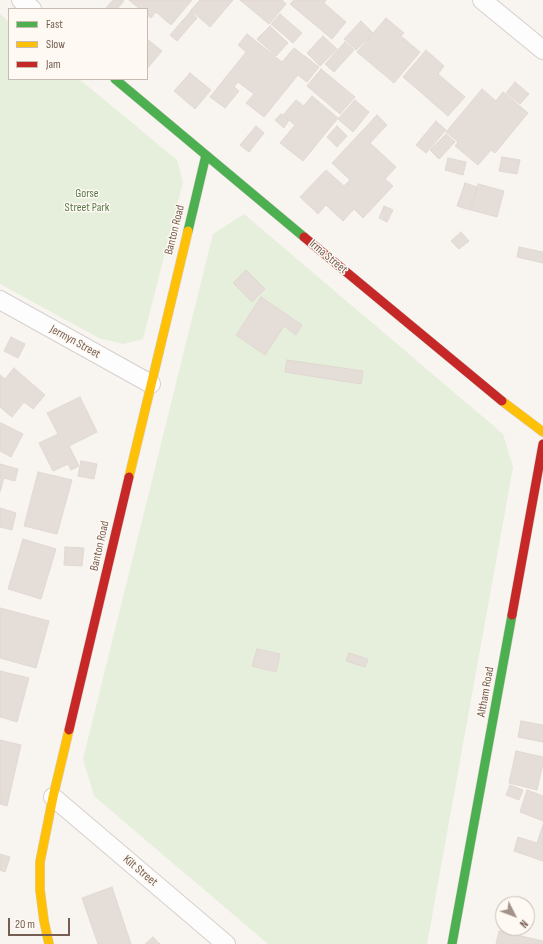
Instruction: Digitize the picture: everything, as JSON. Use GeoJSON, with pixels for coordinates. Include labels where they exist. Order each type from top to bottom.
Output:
{"type":"FeatureCollection","features":[{"type":"Feature","properties":{"kind":"street"},"geometry":{"type":"LineString","coordinates":[[21,0],[31,8]]}},
{"type":"Feature","properties":{"kind":"street"},"geometry":{"type":"LineString","coordinates":[[482,0],[543,50]]}},
{"type":"Feature","properties":{"kind":"street","name":"Irma Street"},"geometry":{"type":"LineString","coordinates":[[117,80],[497,397],[543,432]]}},
{"type":"Feature","properties":{"kind":"street","name":"Banton Road"},"geometry":{"type":"LineString","coordinates":[[49,944],[40,890],[40,862],[206,155]]}},
{"type":"Feature","properties":{"kind":"street","name":"Jermyn Street"},"geometry":{"type":"LineString","coordinates":[[0,300],[151,384]]}},
{"type":"Feature","properties":{"kind":"street","name":"Altham Road"},"geometry":{"type":"LineString","coordinates":[[452,944],[543,444]]}},
{"type":"Feature","properties":{"kind":"street","name":"Kilt Street"},"geometry":{"type":"LineString","coordinates":[[54,798],[226,944]]}},
{"type":"Feature","properties":{"kind":"green space","name":"Gorse Street Park"},"geometry":{"type":"Polygon","coordinates":[[[0,14],[8,21],[8,80],[80,80],[177,160],[183,182],[143,339],[123,344],[99,338],[0,284],[0,14]]]}},
{"type":"Feature","properties":{"kind":"green space"},"geometry":{"type":"Polygon","coordinates":[[[244,214],[503,434],[513,467],[427,944],[268,944],[94,796],[83,759],[213,234],[244,214]]]}},
{"type":"Feature","properties":{"kind":"building"},"geometry":{"type":"Polygon","coordinates":[[[113,0],[124,1],[118,8],[106,8],[113,0]]]}},
{"type":"Feature","properties":{"kind":"building"},"geometry":{"type":"Polygon","coordinates":[[[129,0],[192,0],[171,25],[156,12],[151,18],[148,16],[148,8],[139,8],[129,0]]]}},
{"type":"Feature","properties":{"kind":"building"},"geometry":{"type":"Polygon","coordinates":[[[200,0],[233,0],[210,27],[191,10],[200,0]]]}},
{"type":"Feature","properties":{"kind":"building"},"geometry":{"type":"Polygon","coordinates":[[[240,0],[282,0],[286,4],[269,24],[240,0]]]}},
{"type":"Feature","properties":{"kind":"building"},"geometry":{"type":"Polygon","coordinates":[[[294,0],[326,0],[324,3],[346,22],[332,39],[290,4],[294,0]]]}},
{"type":"Feature","properties":{"kind":"building"},"geometry":{"type":"Polygon","coordinates":[[[191,11],[197,18],[177,41],[170,35],[191,11]]]}},
{"type":"Feature","properties":{"kind":"building"},"geometry":{"type":"Polygon","coordinates":[[[280,14],[302,33],[293,43],[271,24],[280,14]]]}},
{"type":"Feature","properties":{"kind":"building"},"geometry":{"type":"Polygon","coordinates":[[[386,18],[404,33],[401,36],[420,52],[394,83],[357,52],[386,18]]]}},
{"type":"Feature","properties":{"kind":"building"},"geometry":{"type":"Polygon","coordinates":[[[361,21],[373,33],[356,50],[344,39],[361,21]]]}},
{"type":"Feature","properties":{"kind":"building"},"geometry":{"type":"Polygon","coordinates":[[[270,26],[288,43],[276,56],[257,39],[270,26]]]}},
{"type":"Feature","properties":{"kind":"building"},"geometry":{"type":"Polygon","coordinates":[[[247,34],[282,62],[294,48],[319,67],[307,82],[298,75],[264,117],[246,103],[254,94],[238,82],[234,87],[239,91],[225,108],[210,97],[246,52],[238,45],[247,34]]]}},
{"type":"Feature","properties":{"kind":"building"},"geometry":{"type":"Polygon","coordinates":[[[323,36],[337,49],[320,66],[307,53],[323,36]]]}},
{"type":"Feature","properties":{"kind":"building"},"geometry":{"type":"Polygon","coordinates":[[[148,40],[162,51],[148,68],[148,40]]]}},
{"type":"Feature","properties":{"kind":"building"},"geometry":{"type":"Polygon","coordinates":[[[345,42],[354,50],[334,72],[325,64],[345,42]]]}},
{"type":"Feature","properties":{"kind":"building"},"geometry":{"type":"Polygon","coordinates":[[[426,50],[444,66],[438,74],[465,97],[448,116],[403,77],[426,50]]]}},
{"type":"Feature","properties":{"kind":"building"},"geometry":{"type":"Polygon","coordinates":[[[321,69],[355,97],[340,114],[307,86],[321,69]]]}},
{"type":"Feature","properties":{"kind":"building"},"geometry":{"type":"Polygon","coordinates":[[[190,73],[211,90],[195,109],[174,91],[190,73]]]}},
{"type":"Feature","properties":{"kind":"building"},"geometry":{"type":"Polygon","coordinates":[[[515,82],[529,94],[520,104],[506,93],[515,82]]]}},
{"type":"Feature","properties":{"kind":"building"},"geometry":{"type":"Polygon","coordinates":[[[482,89],[496,101],[503,92],[528,113],[495,153],[491,150],[478,165],[455,146],[458,142],[446,132],[482,89]]]}},
{"type":"Feature","properties":{"kind":"building"},"geometry":{"type":"Polygon","coordinates":[[[312,96],[338,118],[303,161],[280,143],[295,125],[283,115],[296,100],[304,106],[312,96]]]}},
{"type":"Feature","properties":{"kind":"building"},"geometry":{"type":"Polygon","coordinates":[[[355,100],[369,112],[353,132],[338,119],[355,100]]]}},
{"type":"Feature","properties":{"kind":"building"},"geometry":{"type":"Polygon","coordinates":[[[281,114],[289,120],[284,128],[275,120],[281,114]]]}},
{"type":"Feature","properties":{"kind":"building"},"geometry":{"type":"Polygon","coordinates":[[[377,115],[387,125],[370,143],[396,167],[385,179],[393,186],[363,218],[354,209],[343,221],[326,205],[318,214],[300,197],[326,170],[344,186],[350,180],[332,163],[377,115]]]}},
{"type":"Feature","properties":{"kind":"building"},"geometry":{"type":"Polygon","coordinates":[[[436,121],[446,130],[426,153],[416,145],[436,121]]]}},
{"type":"Feature","properties":{"kind":"building"},"geometry":{"type":"Polygon","coordinates":[[[256,126],[264,133],[249,152],[240,145],[256,126]]]}},
{"type":"Feature","properties":{"kind":"building"},"geometry":{"type":"Polygon","coordinates":[[[337,126],[347,136],[337,147],[327,137],[337,126]]]}},
{"type":"Feature","properties":{"kind":"building"},"geometry":{"type":"Polygon","coordinates":[[[446,134],[455,142],[439,159],[430,150],[446,134]]]}},
{"type":"Feature","properties":{"kind":"building"},"geometry":{"type":"Polygon","coordinates":[[[502,157],[520,160],[517,174],[499,171],[502,157]]]}},
{"type":"Feature","properties":{"kind":"building"},"geometry":{"type":"Polygon","coordinates":[[[448,158],[466,162],[463,175],[445,170],[448,158]]]}},
{"type":"Feature","properties":{"kind":"building"},"geometry":{"type":"Polygon","coordinates":[[[465,183],[477,187],[470,210],[457,206],[465,183]]]}},
{"type":"Feature","properties":{"kind":"building"},"geometry":{"type":"Polygon","coordinates":[[[478,184],[504,191],[497,217],[471,210],[478,184]]]}},
{"type":"Feature","properties":{"kind":"building"},"geometry":{"type":"Polygon","coordinates":[[[384,206],[393,210],[387,222],[379,218],[384,206]]]}},
{"type":"Feature","properties":{"kind":"building"},"geometry":{"type":"Polygon","coordinates":[[[461,232],[469,241],[459,249],[451,241],[461,232]]]}},
{"type":"Feature","properties":{"kind":"building"},"geometry":{"type":"Polygon","coordinates":[[[519,247],[543,252],[543,263],[517,257],[519,247]]]}},
{"type":"Feature","properties":{"kind":"building"},"geometry":{"type":"Polygon","coordinates":[[[246,270],[265,289],[252,302],[233,283],[246,270]]]}},
{"type":"Feature","properties":{"kind":"building"},"geometry":{"type":"Polygon","coordinates":[[[261,297],[302,325],[296,335],[284,326],[265,355],[236,335],[261,297]]]}},
{"type":"Feature","properties":{"kind":"building"},"geometry":{"type":"Polygon","coordinates":[[[11,337],[25,344],[18,358],[4,351],[11,337]]]}},
{"type":"Feature","properties":{"kind":"building"},"geometry":{"type":"Polygon","coordinates":[[[287,360],[363,371],[361,384],[285,372],[287,360]]]}},
{"type":"Feature","properties":{"kind":"building"},"geometry":{"type":"Polygon","coordinates":[[[14,368],[45,395],[33,409],[24,402],[12,417],[0,407],[0,375],[5,379],[14,368]]]}},
{"type":"Feature","properties":{"kind":"building"},"geometry":{"type":"Polygon","coordinates":[[[80,397],[97,432],[69,446],[79,466],[71,470],[68,464],[53,471],[39,443],[58,434],[47,413],[80,397]]]}},
{"type":"Feature","properties":{"kind":"building"},"geometry":{"type":"Polygon","coordinates":[[[1,423],[23,434],[11,457],[0,451],[1,423]]]}},
{"type":"Feature","properties":{"kind":"building"},"geometry":{"type":"Polygon","coordinates":[[[81,461],[97,464],[94,479],[78,476],[81,461]]]}},
{"type":"Feature","properties":{"kind":"building"},"geometry":{"type":"Polygon","coordinates":[[[0,464],[18,469],[15,481],[4,478],[0,492],[0,464]]]}},
{"type":"Feature","properties":{"kind":"building"},"geometry":{"type":"Polygon","coordinates":[[[38,472],[72,480],[57,534],[24,526],[38,472]]]}},
{"type":"Feature","properties":{"kind":"building"},"geometry":{"type":"Polygon","coordinates":[[[0,508],[16,513],[12,530],[0,527],[0,508]]]}},
{"type":"Feature","properties":{"kind":"building"},"geometry":{"type":"Polygon","coordinates":[[[23,539],[56,549],[41,599],[8,589],[23,539]]]}},
{"type":"Feature","properties":{"kind":"building"},"geometry":{"type":"Polygon","coordinates":[[[65,547],[84,548],[82,566],[64,565],[65,547]]]}},
{"type":"Feature","properties":{"kind":"building"},"geometry":{"type":"Polygon","coordinates":[[[0,608],[49,621],[36,668],[0,658],[0,608]]]}},
{"type":"Feature","properties":{"kind":"building"},"geometry":{"type":"Polygon","coordinates":[[[257,649],[280,654],[276,672],[252,666],[257,649]]]}},
{"type":"Feature","properties":{"kind":"building"},"geometry":{"type":"Polygon","coordinates":[[[349,653],[368,659],[365,667],[346,661],[349,653]]]}},
{"type":"Feature","properties":{"kind":"building"},"geometry":{"type":"Polygon","coordinates":[[[0,671],[29,678],[17,722],[0,717],[0,671]]]}},
{"type":"Feature","properties":{"kind":"building"},"geometry":{"type":"Polygon","coordinates":[[[521,721],[543,725],[543,742],[518,737],[521,721]]]}},
{"type":"Feature","properties":{"kind":"building"},"geometry":{"type":"Polygon","coordinates":[[[0,740],[21,745],[7,806],[0,804],[0,740]]]}},
{"type":"Feature","properties":{"kind":"building"},"geometry":{"type":"Polygon","coordinates":[[[516,751],[543,757],[537,790],[509,783],[516,751]]]}},
{"type":"Feature","properties":{"kind":"building"},"geometry":{"type":"Polygon","coordinates":[[[510,785],[523,790],[519,800],[506,795],[510,785]]]}},
{"type":"Feature","properties":{"kind":"building"},"geometry":{"type":"Polygon","coordinates":[[[527,790],[543,796],[543,821],[520,812],[527,790]]]}},
{"type":"Feature","properties":{"kind":"building"},"geometry":{"type":"Polygon","coordinates":[[[543,825],[543,861],[514,851],[518,837],[537,843],[543,825]]]}},
{"type":"Feature","properties":{"kind":"building"},"geometry":{"type":"Polygon","coordinates":[[[0,854],[10,857],[5,872],[0,870],[0,854]]]}},
{"type":"Feature","properties":{"kind":"building"},"geometry":{"type":"Polygon","coordinates":[[[112,887],[131,944],[98,944],[82,898],[112,887]]]}},
{"type":"Feature","properties":{"kind":"building"},"geometry":{"type":"Polygon","coordinates":[[[498,936],[521,936],[543,941],[543,944],[496,944],[498,936]]]}},
{"type":"Feature","properties":{"kind":"building"},"geometry":{"type":"Polygon","coordinates":[[[153,937],[160,944],[145,944],[153,937]]]}},
{"type":"Feature","properties":{"kind":"traffic: fast"},"geometry":{"type":"LineString","coordinates":[[116,80],[304,237]]}},
{"type":"Feature","properties":{"kind":"traffic: fast"},"geometry":{"type":"LineString","coordinates":[[188,231],[206,155]]}},
{"type":"Feature","properties":{"kind":"traffic: fast"},"geometry":{"type":"LineString","coordinates":[[452,944],[512,615]]}},
{"type":"Feature","properties":{"kind":"traffic: slow"},"geometry":{"type":"LineString","coordinates":[[129,477],[188,231]]}},
{"type":"Feature","properties":{"kind":"traffic: slow"},"geometry":{"type":"LineString","coordinates":[[502,401],[543,432]]}},
{"type":"Feature","properties":{"kind":"traffic: slow"},"geometry":{"type":"LineString","coordinates":[[49,944],[40,890],[40,862],[53,797],[69,730]]}},
{"type":"Feature","properties":{"kind":"traffic: jam"},"geometry":{"type":"LineString","coordinates":[[304,237],[502,401]]}},
{"type":"Feature","properties":{"kind":"traffic: jam"},"geometry":{"type":"LineString","coordinates":[[512,615],[543,444]]}},
{"type":"Feature","properties":{"kind":"traffic: jam"},"geometry":{"type":"LineString","coordinates":[[69,730],[129,477]]}}]}
